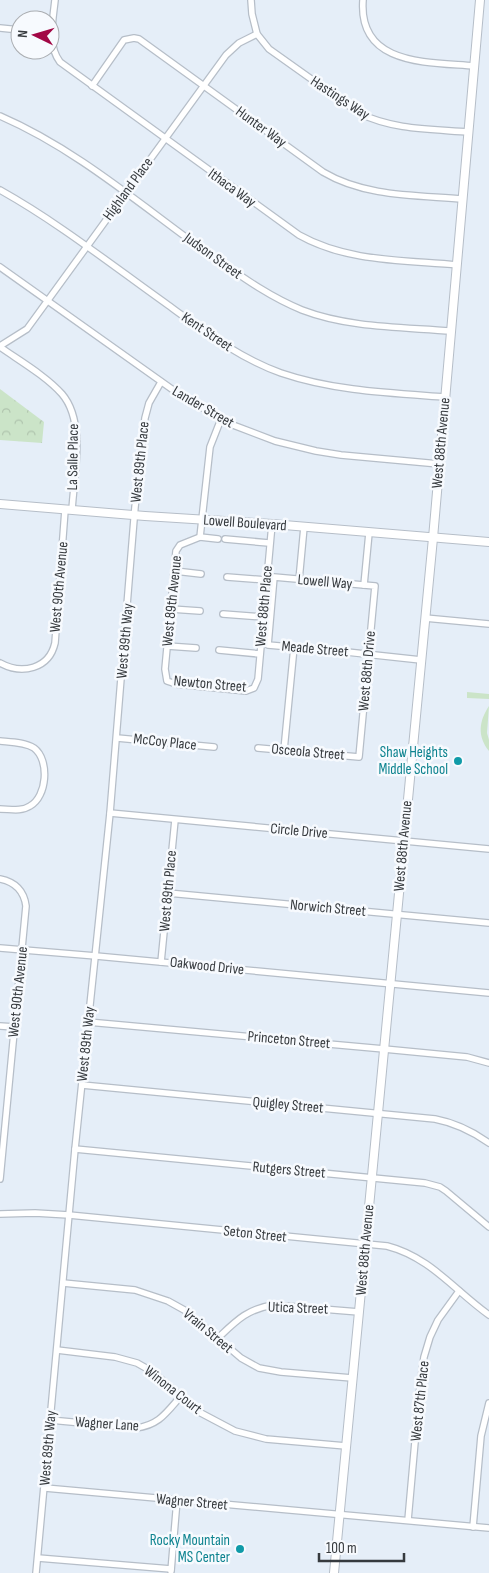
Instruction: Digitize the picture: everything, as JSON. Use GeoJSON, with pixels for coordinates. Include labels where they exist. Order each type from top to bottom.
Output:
{"type":"FeatureCollection","features":[{"type":"Feature","properties":{"kind":"street"},"geometry":{"type":"LineString","coordinates":[[251,0],[252,14],[258,34]]}},
{"type":"Feature","properties":{"kind":"street"},"geometry":{"type":"LineString","coordinates":[[363,0],[363,18],[368,31],[375,40],[390,52],[412,61],[474,66]]}},
{"type":"Feature","properties":{"kind":"street","name":"West 88th Avenue"},"geometry":{"type":"LineString","coordinates":[[334,1573],[433,538],[480,0]]}},
{"type":"Feature","properties":{"kind":"street","name":"Highland Place"},"geometry":{"type":"LineString","coordinates":[[0,347],[26,329],[231,49],[258,34]]}},
{"type":"Feature","properties":{"kind":"street","name":"Hastings Way"},"geometry":{"type":"LineString","coordinates":[[258,34],[269,49],[358,113],[371,119],[400,127],[469,132]]}},
{"type":"Feature","properties":{"kind":"street","name":"Hunter Way"},"geometry":{"type":"LineString","coordinates":[[92,86],[121,44],[128,39],[134,38],[203,85],[323,172],[349,185],[376,192],[463,200]]}},
{"type":"Feature","properties":{"kind":"street","name":"Ithaca Way"},"geometry":{"type":"LineString","coordinates":[[59,60],[92,86],[299,235],[317,244],[353,256],[457,265]]}},
{"type":"Feature","properties":{"kind":"street","name":"Judson Street"},"geometry":{"type":"LineString","coordinates":[[0,116],[35,132],[61,148],[243,278],[286,303],[317,315],[349,322],[451,331]]}},
{"type":"Feature","properties":{"kind":"street","name":"Kent Street"},"geometry":{"type":"LineString","coordinates":[[0,190],[37,211],[209,335],[255,362],[303,380],[344,389],[445,397]]}},
{"type":"Feature","properties":{"kind":"street","name":"Lander Street"},"geometry":{"type":"LineString","coordinates":[[0,267],[161,382],[221,419],[262,436],[316,451],[439,464]]}},
{"type":"Feature","properties":{"kind":"street","name":"La Salle Place"},"geometry":{"type":"LineString","coordinates":[[0,347],[51,384],[62,394],[69,405],[75,421],[77,441],[68,510]]}},
{"type":"Feature","properties":{"kind":"street","name":"West 89th Place"},"geometry":{"type":"LineString","coordinates":[[135,516],[145,418],[149,403],[161,382]]}},
{"type":"Feature","properties":{"kind":"street"},"geometry":{"type":"LineString","coordinates":[[221,419],[210,447],[200,537],[270,543]]}},
{"type":"Feature","properties":{"kind":"street","name":"Lowell Boulevard"},"geometry":{"type":"LineString","coordinates":[[0,504],[135,516],[272,524],[489,542]]}},
{"type":"Feature","properties":{"kind":"street","name":"West 90th Avenue"},"geometry":{"type":"LineString","coordinates":[[0,663],[28,669],[39,666],[48,658],[54,648],[68,510]]}},
{"type":"Feature","properties":{"kind":"street","name":"West 89th Way"},"geometry":{"type":"LineString","coordinates":[[36,1573],[75,1149],[110,813],[135,516]]}},
{"type":"Feature","properties":{"kind":"street","name":"West 88th Place"},"geometry":{"type":"LineString","coordinates":[[254,688],[258,678],[272,524]]}},
{"type":"Feature","properties":{"kind":"street"},"geometry":{"type":"LineString","coordinates":[[299,580],[304,527]]}},
{"type":"Feature","properties":{"kind":"street"},"geometry":{"type":"LineString","coordinates":[[364,585],[369,533]]}},
{"type":"Feature","properties":{"kind":"street","name":"West 89th Avenue"},"geometry":{"type":"LineString","coordinates":[[167,680],[165,668],[176,551],[180,545],[200,537]]}},
{"type":"Feature","properties":{"kind":"street"},"geometry":{"type":"LineString","coordinates":[[175,571],[201,574]]}},
{"type":"Feature","properties":{"kind":"street"},"geometry":{"type":"LineString","coordinates":[[227,577],[266,580]]}},
{"type":"Feature","properties":{"kind":"street","name":"Lowell Way"},"geometry":{"type":"LineString","coordinates":[[268,645],[274,577],[375,586]]}},
{"type":"Feature","properties":{"kind":"street","name":"West 88th Drive"},"geometry":{"type":"LineString","coordinates":[[359,757],[375,586]]}},
{"type":"Feature","properties":{"kind":"street"},"geometry":{"type":"LineString","coordinates":[[171,608],[200,611]]}},
{"type":"Feature","properties":{"kind":"street"},"geometry":{"type":"LineString","coordinates":[[223,614],[263,616]]}},
{"type":"Feature","properties":{"kind":"street"},"geometry":{"type":"LineString","coordinates":[[425,618],[489,624]]}},
{"type":"Feature","properties":{"kind":"street","name":"Meade Street"},"geometry":{"type":"LineString","coordinates":[[268,645],[421,660]]}},
{"type":"Feature","properties":{"kind":"street"},"geometry":{"type":"LineString","coordinates":[[167,646],[196,648]]}},
{"type":"Feature","properties":{"kind":"street"},"geometry":{"type":"LineString","coordinates":[[284,750],[294,647]]}},
{"type":"Feature","properties":{"kind":"street"},"geometry":{"type":"LineString","coordinates":[[219,650],[260,654]]}},
{"type":"Feature","properties":{"kind":"street","name":"Newton Street"},"geometry":{"type":"LineString","coordinates":[[167,680],[176,684],[238,690],[254,688]]}},
{"type":"Feature","properties":{"kind":"street","name":"McCoy Place"},"geometry":{"type":"LineString","coordinates":[[117,738],[214,747]]}},
{"type":"Feature","properties":{"kind":"street"},"geometry":{"type":"LineString","coordinates":[[0,741],[31,746],[42,756],[44,763],[44,777],[40,795],[32,805],[20,810],[0,808]]}},
{"type":"Feature","properties":{"kind":"street","name":"Osceola Street"},"geometry":{"type":"LineString","coordinates":[[258,748],[359,757]]}},
{"type":"Feature","properties":{"kind":"street","name":"Circle Drive"},"geometry":{"type":"LineString","coordinates":[[110,813],[489,849]]}},
{"type":"Feature","properties":{"kind":"street","name":"West 89th Place"},"geometry":{"type":"LineString","coordinates":[[161,962],[175,820]]}},
{"type":"Feature","properties":{"kind":"street","name":"West 90th Avenue"},"geometry":{"type":"LineString","coordinates":[[0,879],[15,885],[25,900],[0,1179]]}},
{"type":"Feature","properties":{"kind":"street","name":"Norwich Street"},"geometry":{"type":"LineString","coordinates":[[168,893],[489,923]]}},
{"type":"Feature","properties":{"kind":"street","name":"Oakwood Drive"},"geometry":{"type":"LineString","coordinates":[[0,948],[489,993]]}},
{"type":"Feature","properties":{"kind":"street","name":"Princeton Street"},"geometry":{"type":"LineString","coordinates":[[88,1022],[384,1049],[467,1058],[489,1063]]}},
{"type":"Feature","properties":{"kind":"street"},"geometry":{"type":"LineString","coordinates":[[0,1026],[15,1028]]}},
{"type":"Feature","properties":{"kind":"street","name":"Quigley Street"},"geometry":{"type":"LineString","coordinates":[[82,1085],[428,1118],[451,1122],[489,1143]]}},
{"type":"Feature","properties":{"kind":"street"},"geometry":{"type":"LineString","coordinates":[[0,1103],[7,1103]]}},
{"type":"Feature","properties":{"kind":"street","name":"Rutgers Street"},"geometry":{"type":"LineString","coordinates":[[75,1149],[425,1182],[440,1187],[489,1227]]}},
{"type":"Feature","properties":{"kind":"street","name":"Seton Street"},"geometry":{"type":"LineString","coordinates":[[0,1214],[35,1213],[69,1215],[387,1246],[406,1252],[426,1264],[489,1315]]}},
{"type":"Feature","properties":{"kind":"street","name":"Vrain Street"},"geometry":{"type":"LineString","coordinates":[[63,1282],[135,1290],[176,1305],[186,1311],[241,1358],[259,1368],[280,1372],[352,1378]]}},
{"type":"Feature","properties":{"kind":"street","name":"West 87th Place"},"geometry":{"type":"LineString","coordinates":[[408,1520],[424,1357],[438,1320],[459,1291]]}},
{"type":"Feature","properties":{"kind":"street","name":"Utica Street"},"geometry":{"type":"LineString","coordinates":[[218,1338],[246,1314],[267,1306],[294,1306],[359,1312]]}},
{"type":"Feature","properties":{"kind":"street","name":"Winona Court"},"geometry":{"type":"LineString","coordinates":[[57,1350],[129,1360],[153,1372],[199,1412],[235,1431],[266,1439],[346,1446]]}},
{"type":"Feature","properties":{"kind":"street","name":"Wagner Lane"},"geometry":{"type":"LineString","coordinates":[[50,1420],[136,1428],[148,1427],[157,1422],[181,1396]]}},
{"type":"Feature","properties":{"kind":"street"},"geometry":{"type":"LineString","coordinates":[[473,1527],[481,1436],[489,1403]]}},
{"type":"Feature","properties":{"kind":"street","name":"Wagner Street"},"geometry":{"type":"LineString","coordinates":[[45,1488],[489,1528]]}},
{"type":"Feature","properties":{"kind":"street"},"geometry":{"type":"LineString","coordinates":[[38,1558],[171,1571],[177,1500]]}},
{"type":"Feature","properties":{"kind":"green space"},"geometry":{"type":"Polygon","coordinates":[[[0,389],[44,422],[42,443],[0,440],[0,389]]]}},
{"type":"Feature","properties":{"kind":"green space"},"geometry":{"type":"Polygon","coordinates":[[[467,692],[489,694],[489,699],[467,698],[467,692]]]}},
{"type":"Feature","properties":{"kind":"green space"},"geometry":{"type":"Polygon","coordinates":[[[489,706],[487,733],[489,751],[481,734],[481,723],[489,706]]]}},
{"type":"Feature","properties":{"kind":"place","name":"Shaw Heights Middle School"},"geometry":{"type":"Point","coordinates":[458,761]}},
{"type":"Feature","properties":{"kind":"place","name":"Rocky Mountain MS Center"},"geometry":{"type":"Point","coordinates":[240,1549]}}]}
